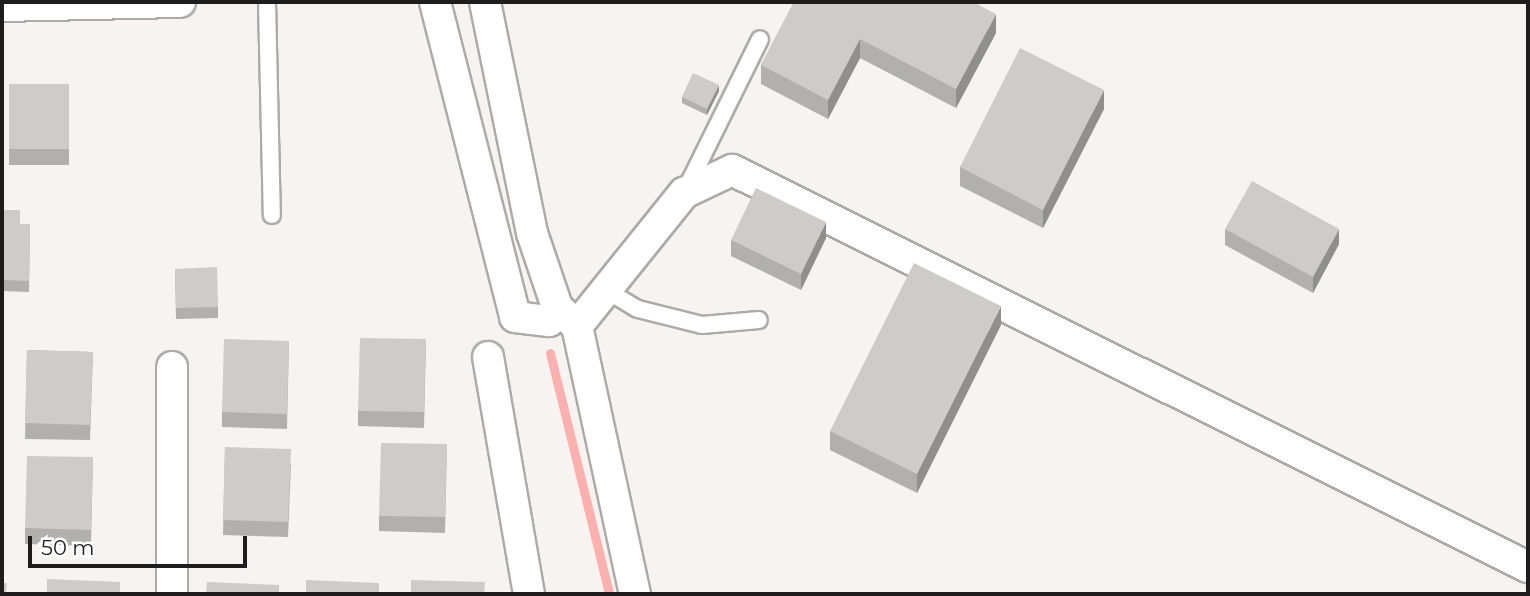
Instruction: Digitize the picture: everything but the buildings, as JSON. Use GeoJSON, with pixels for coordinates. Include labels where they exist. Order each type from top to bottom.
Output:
{"type":"FeatureCollection","features":[{"type":"Feature","properties":{"kind":"street"},"geometry":{"type":"LineString","coordinates":[[2,6],[180,2]]}},
{"type":"Feature","properties":{"kind":"street"},"geometry":{"type":"LineString","coordinates":[[435,2],[515,317],[549,321],[567,317],[606,290],[684,193],[732,170],[1528,567]]}},
{"type":"Feature","properties":{"kind":"street"},"geometry":{"type":"LineString","coordinates":[[485,2],[532,233],[567,317],[635,594]]}},
{"type":"Feature","properties":{"kind":"street"},"geometry":{"type":"LineString","coordinates":[[488,357],[529,594]]}},
{"type":"Feature","properties":{"kind":"street"},"geometry":{"type":"LineString","coordinates":[[172,366],[172,594]]}},
{"type":"Feature","properties":{"kind":"lane"},"geometry":{"type":"LineString","coordinates":[[267,2],[272,215]]}},
{"type":"Feature","properties":{"kind":"lane"},"geometry":{"type":"LineString","coordinates":[[684,193],[760,39]]}},
{"type":"Feature","properties":{"kind":"lane"},"geometry":{"type":"LineString","coordinates":[[606,290],[639,309],[702,325],[759,320]]}},
{"type":"Feature","properties":{"kind":"waterway"},"geometry":{"type":"LineString","coordinates":[[550,353],[609,594]]}}]}
